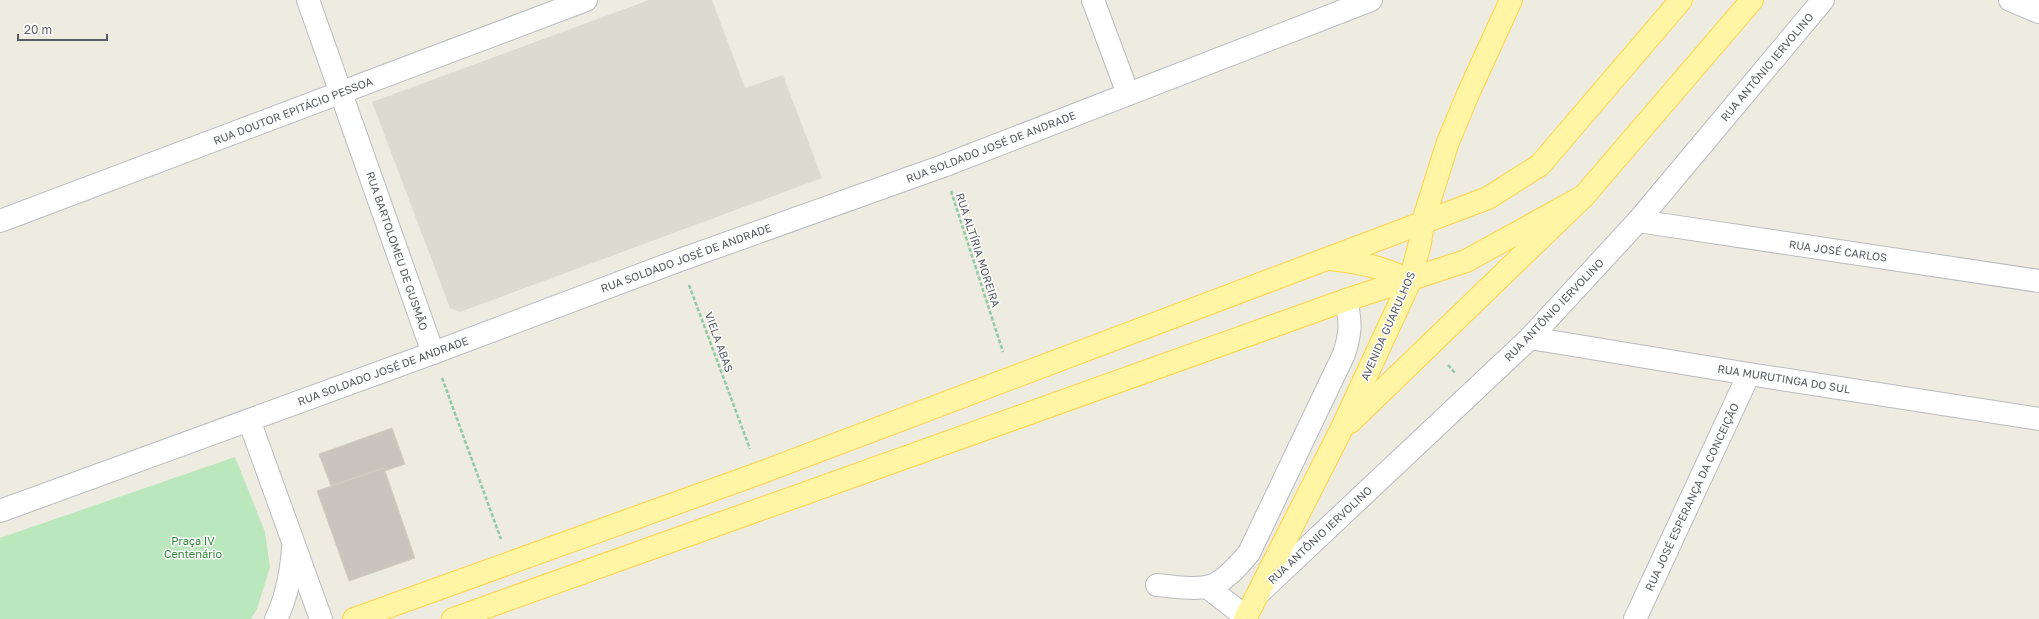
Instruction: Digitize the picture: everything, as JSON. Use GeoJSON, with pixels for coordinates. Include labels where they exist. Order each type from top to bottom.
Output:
{"type":"FeatureCollection","features":[{"type":"Feature","properties":{"kind":"main road","name":"AVENIDA GUARULHOS"},"geometry":{"type":"LineString","coordinates":[[1245,618],[1341,430],[1410,281],[1420,243],[1423,221],[1446,149],[1462,108],[1511,0]]}},
{"type":"Feature","properties":{"kind":"main road"},"geometry":{"type":"LineString","coordinates":[[354,619],[760,473],[1423,221],[1488,198],[1540,165],[1682,0]]}},
{"type":"Feature","properties":{"kind":"main road"},"geometry":{"type":"LineString","coordinates":[[1341,430],[1584,196],[1752,0]]}},
{"type":"Feature","properties":{"kind":"main road"},"geometry":{"type":"LineString","coordinates":[[453,619],[1346,300],[1410,281],[1466,261],[1584,196]]}},
{"type":"Feature","properties":{"kind":"main road"},"geometry":{"type":"LineString","coordinates":[[1326,258],[1376,266],[1394,272],[1410,281]]}},
{"type":"Feature","properties":{"kind":"street","name":"RUA BARTOLOMEU DE GUSMÃO"},"geometry":{"type":"LineString","coordinates":[[308,0],[433,353]]}},
{"type":"Feature","properties":{"kind":"street","name":"RUA DOUTOR EPITÁCIO PESSOA"},"geometry":{"type":"LineString","coordinates":[[0,221],[586,0]]}},
{"type":"Feature","properties":{"kind":"street"},"geometry":{"type":"LineString","coordinates":[[1093,0],[1128,94]]}},
{"type":"Feature","properties":{"kind":"street","name":"RUA SOLDADO JOSÉ DE ANDRADE"},"geometry":{"type":"LineString","coordinates":[[0,511],[433,353],[680,260],[943,166],[1371,0]]}},
{"type":"Feature","properties":{"kind":"street","name":"RUA ANTÔNIO IERVOLINO"},"geometry":{"type":"LineString","coordinates":[[1257,594],[1530,338],[1638,221],[1823,0]]}},
{"type":"Feature","properties":{"kind":"street"},"geometry":{"type":"LineString","coordinates":[[2010,0],[2039,12]]}},
{"type":"Feature","properties":{"kind":"street","name":"RUA JOSÉ CARLOS"},"geometry":{"type":"LineString","coordinates":[[1638,221],[2039,281]]}},
{"type":"Feature","properties":{"kind":"street"},"geometry":{"type":"LineString","coordinates":[[1157,585],[1207,587],[1226,577],[1249,553],[1344,354],[1351,322],[1346,300]]}},
{"type":"Feature","properties":{"kind":"street","name":"RUA MURUTINGA DO SUL"},"geometry":{"type":"LineString","coordinates":[[1530,338],[2039,419]]}},
{"type":"Feature","properties":{"kind":"street","name":"RUA JOSÉ ESPERANÇA DA CONCEIÇÃO"},"geometry":{"type":"LineString","coordinates":[[1635,619],[1749,374]]}},
{"type":"Feature","properties":{"kind":"street"},"geometry":{"type":"LineString","coordinates":[[249,420],[321,619]]}},
{"type":"Feature","properties":{"kind":"street"},"geometry":{"type":"LineString","coordinates":[[276,619],[285,596],[291,573],[293,540]]}},
{"type":"Feature","properties":{"kind":"street"},"geometry":{"type":"LineString","coordinates":[[1207,587],[1245,618]]}},
{"type":"Feature","properties":{"kind":"path","name":"RUA ALTÍRIA MOREIRA"},"geometry":{"type":"LineString","coordinates":[[943,166],[998,338]]}},
{"type":"Feature","properties":{"kind":"path","name":"VIELA ABAS"},"geometry":{"type":"LineString","coordinates":[[680,260],[743,430]]}},
{"type":"Feature","properties":{"kind":"path"},"geometry":{"type":"LineString","coordinates":[[1431,344],[1471,393]]}},
{"type":"Feature","properties":{"kind":"path"},"geometry":{"type":"LineString","coordinates":[[433,353],[495,524]]}},
{"type":"Feature","properties":{"kind":"shaded area"},"geometry":{"type":"Polygon","coordinates":[[[649,0],[712,0],[745,88],[783,75],[822,178],[460,312],[450,308],[372,102],[649,0]]]}},
{"type":"Feature","properties":{"kind":"green space","name":"Praça IV Centenário"},"geometry":{"type":"Polygon","coordinates":[[[235,457],[265,532],[270,567],[257,609],[251,619],[0,619],[0,538],[235,457]]]}},
{"type":"Feature","properties":{"kind":"building"},"geometry":{"type":"Polygon","coordinates":[[[392,428],[405,464],[385,471],[384,468],[331,486],[319,454],[392,428]]]}},
{"type":"Feature","properties":{"kind":"building"},"geometry":{"type":"Polygon","coordinates":[[[384,468],[415,558],[349,581],[317,491],[384,468]]]}}]}
